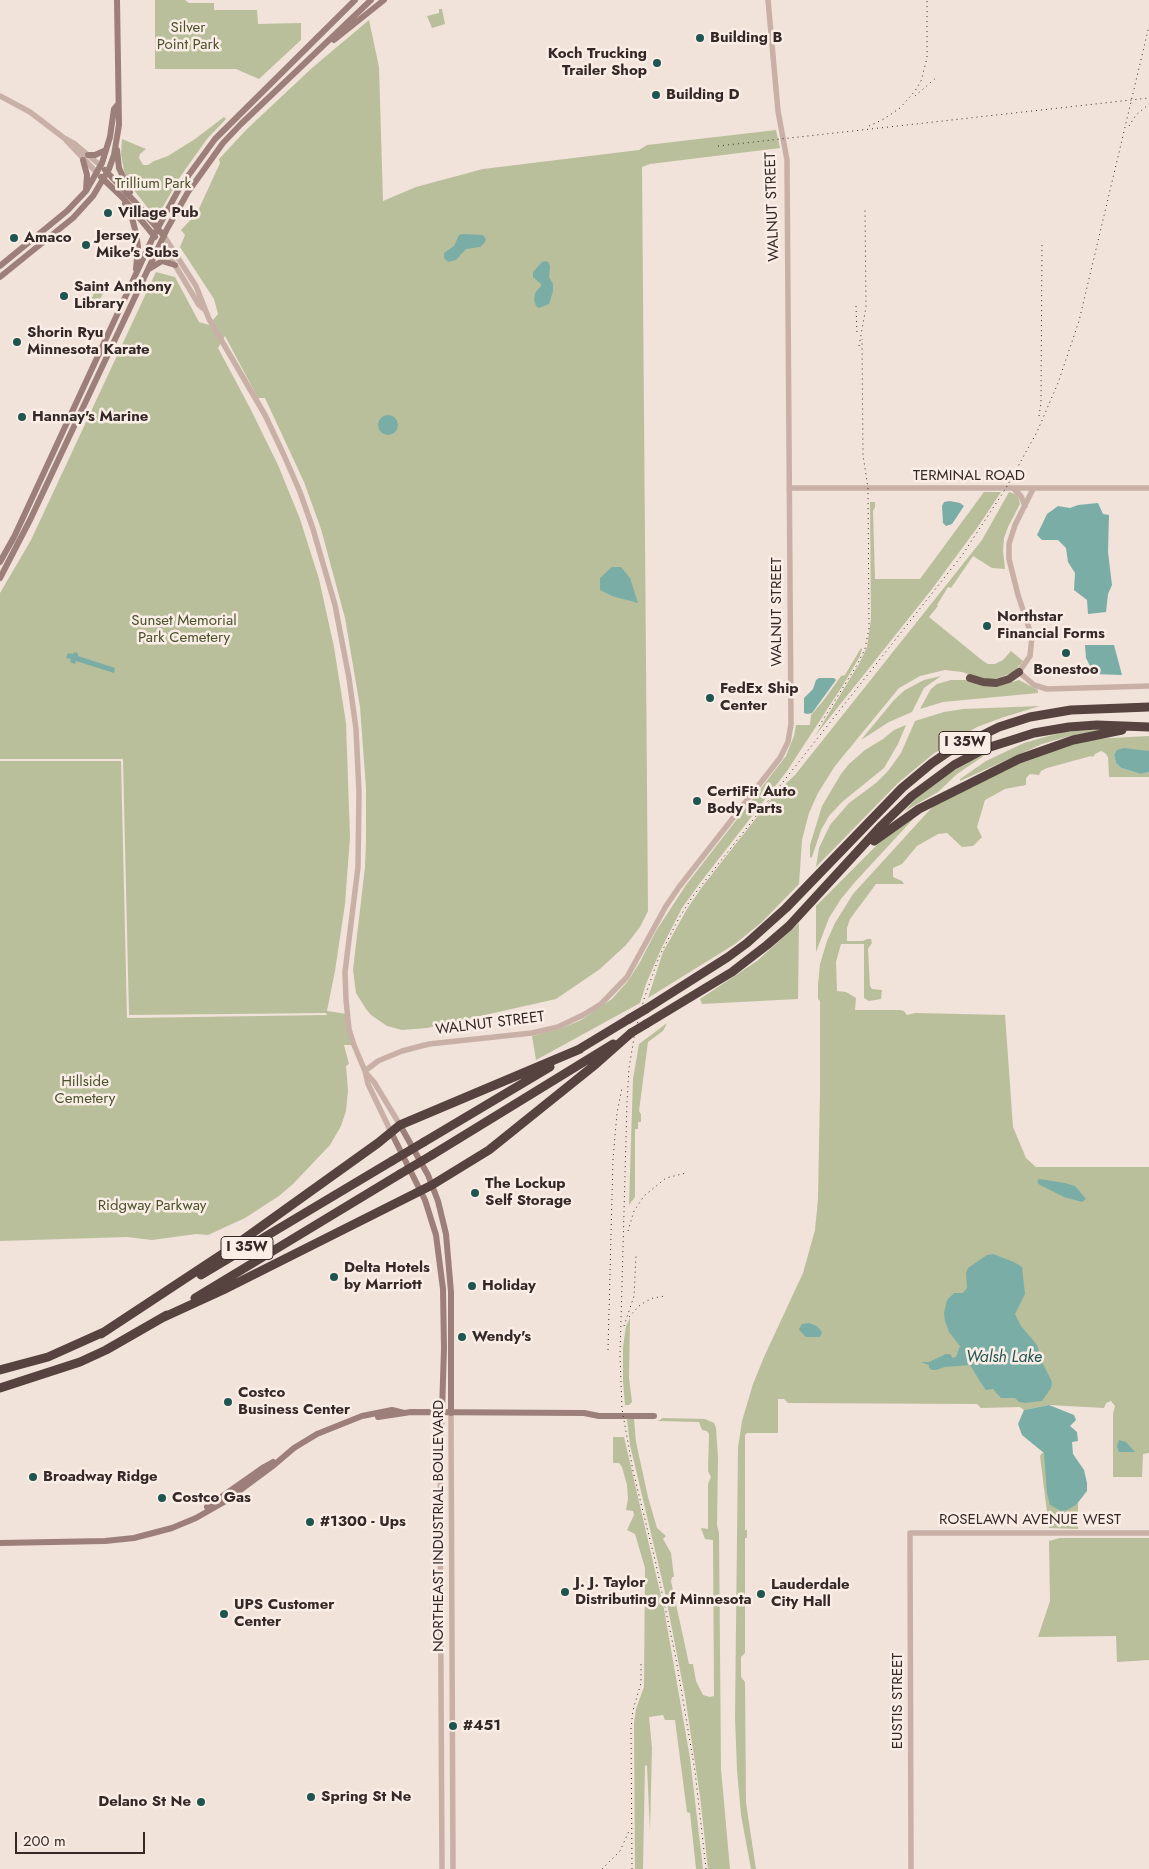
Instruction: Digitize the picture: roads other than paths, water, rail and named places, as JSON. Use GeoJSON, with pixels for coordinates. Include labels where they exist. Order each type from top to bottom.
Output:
{"type":"FeatureCollection","features":[{"type":"Feature","properties":{"kind":"highway"},"geometry":{"type":"LineString","coordinates":[[970,678],[996,683],[1009,679],[1019,672]]}},
{"type":"Feature","properties":{"kind":"highway","name":"I 35W"},"geometry":{"type":"LineString","coordinates":[[0,1370],[48,1356],[101,1334],[629,1019],[747,944],[795,899],[918,774],[948,752],[983,734],[1016,721],[1046,714],[1070,710],[1149,707]]}},
{"type":"Feature","properties":{"kind":"highway","name":"I 35W"},"geometry":{"type":"LineString","coordinates":[[0,1388],[80,1362],[106,1350],[162,1318],[432,1155],[750,959],[788,926],[915,793],[946,770],[984,749],[1016,738],[1053,729],[1097,725],[1149,727]]}},
{"type":"Feature","properties":{"kind":"highway"},"geometry":{"type":"LineString","coordinates":[[849,862],[877,838],[905,818],[1019,758],[1055,745],[1110,732],[1149,727]]}},
{"type":"Feature","properties":{"kind":"highway"},"geometry":{"type":"LineString","coordinates":[[162,1318],[223,1290],[432,1185],[489,1150],[596,1064],[631,1033]]}},
{"type":"Feature","properties":{"kind":"highway"},"geometry":{"type":"LineString","coordinates":[[101,1334],[230,1249],[378,1143],[400,1125],[580,1048]]}},
{"type":"Feature","properties":{"kind":"main road"},"geometry":{"type":"LineString","coordinates":[[117,0],[118,104],[120,109],[117,141],[119,168],[124,182],[135,202],[156,232],[160,244]]}},
{"type":"Feature","properties":{"kind":"main road"},"geometry":{"type":"LineString","coordinates":[[0,562],[14,537],[156,232],[180,187],[215,139],[355,0]]}},
{"type":"Feature","properties":{"kind":"main road"},"geometry":{"type":"LineString","coordinates":[[0,578],[30,520],[177,208],[223,143],[371,0]]}},
{"type":"Feature","properties":{"kind":"main road"},"geometry":{"type":"LineString","coordinates":[[315,54],[384,0]]}},
{"type":"Feature","properties":{"kind":"main road"},"geometry":{"type":"LineString","coordinates":[[0,266],[67,211],[86,191],[99,169],[106,150],[114,109],[118,104]]}},
{"type":"Feature","properties":{"kind":"main road"},"geometry":{"type":"LineString","coordinates":[[0,277],[73,218],[93,196],[105,176],[117,141]]}},
{"type":"Feature","properties":{"kind":"main road"},"geometry":{"type":"LineString","coordinates":[[86,191],[86,157],[106,150]]}},
{"type":"Feature","properties":{"kind":"main road"},"geometry":{"type":"LineString","coordinates":[[99,169],[123,198],[156,232],[164,236]]}},
{"type":"Feature","properties":{"kind":"main road"},"geometry":{"type":"LineString","coordinates":[[105,176],[135,202]]}},
{"type":"Feature","properties":{"kind":"main road"},"geometry":{"type":"LineString","coordinates":[[123,198],[136,233],[138,247],[135,276]]}},
{"type":"Feature","properties":{"kind":"main road"},"geometry":{"type":"LineString","coordinates":[[148,270],[162,261],[176,265]]}},
{"type":"Feature","properties":{"kind":"main road","name":"NORTHEAST INDUSTRIAL BOULEVARD"},"geometry":{"type":"LineString","coordinates":[[400,1125],[424,1166],[443,1217],[450,1267],[451,1413]]}},
{"type":"Feature","properties":{"kind":"main road","name":"NORTHEAST INDUSTRIAL BOULEVARD"},"geometry":{"type":"LineString","coordinates":[[391,1132],[421,1191],[436,1235],[443,1280],[444,1348],[442,1412]]}},
{"type":"Feature","properties":{"kind":"main road"},"geometry":{"type":"LineString","coordinates":[[0,1544],[104,1541],[134,1538],[178,1526],[216,1507],[265,1472],[305,1440],[347,1422],[404,1413],[442,1412],[584,1413],[599,1416],[652,1416]]}},
{"type":"Feature","properties":{"kind":"street","name":"WALNUT STREET"},"geometry":{"type":"LineString","coordinates":[[365,1071],[378,1061],[402,1051],[429,1044],[532,1033],[558,1027],[601,1004],[627,977],[666,906],[679,887],[780,758],[788,742],[791,724],[787,160],[778,111],[768,0]]}},
{"type":"Feature","properties":{"kind":"street"},"geometry":{"type":"LineString","coordinates":[[0,96],[30,112],[75,144],[99,169]]}},
{"type":"Feature","properties":{"kind":"street"},"geometry":{"type":"LineString","coordinates":[[164,236],[196,286],[209,319],[265,415],[300,492],[324,566],[343,640],[356,729],[359,792],[358,867],[345,986],[349,1029],[368,1084],[391,1132]]}},
{"type":"Feature","properties":{"kind":"street"},"geometry":{"type":"LineString","coordinates":[[160,244],[176,265],[199,305],[205,310]]}},
{"type":"Feature","properties":{"kind":"street","name":"TERMINAL ROAD"},"geometry":{"type":"LineString","coordinates":[[789,488],[1149,488]]}},
{"type":"Feature","properties":{"kind":"street"},"geometry":{"type":"LineString","coordinates":[[1014,489],[1022,496],[1025,506]]}},
{"type":"Feature","properties":{"kind":"street"},"geometry":{"type":"LineString","coordinates":[[1033,489],[1008,544],[1009,559],[1018,595],[1032,637],[1030,656],[1019,672],[1034,685],[1047,689],[1149,686]]}},
{"type":"Feature","properties":{"kind":"street"},"geometry":{"type":"LineString","coordinates":[[365,1071],[374,1082],[400,1125]]}},
{"type":"Feature","properties":{"kind":"street","name":"NORTHEAST INDUSTRIAL BOULEVARD"},"geometry":{"type":"LineString","coordinates":[[442,1412],[440,1498],[442,1869]]}},
{"type":"Feature","properties":{"kind":"street","name":"NORTHEAST INDUSTRIAL BOULEVARD"},"geometry":{"type":"LineString","coordinates":[[451,1413],[453,1869]]}},
{"type":"Feature","properties":{"kind":"street","name":"ROSELAWN AVENUE WEST"},"geometry":{"type":"LineString","coordinates":[[910,1533],[1149,1533]]}},
{"type":"Feature","properties":{"kind":"street","name":"EUSTIS STREET"},"geometry":{"type":"LineString","coordinates":[[910,1533],[912,1869]]}},
{"type":"Feature","properties":{"kind":"water"},"geometry":{"type":"Polygon","coordinates":[[[459,235],[483,235],[486,239],[480,247],[466,249],[456,260],[448,262],[444,258],[444,253],[454,246],[459,235]]]}},
{"type":"Feature","properties":{"kind":"water"},"geometry":{"type":"Polygon","coordinates":[[[546,261],[550,266],[549,277],[553,284],[553,291],[549,304],[539,308],[534,300],[535,293],[541,284],[533,277],[533,272],[542,262],[546,261]]]}},
{"type":"Feature","properties":{"kind":"water"},"geometry":{"type":"Polygon","coordinates":[[[388,415],[395,418],[398,425],[395,432],[388,435],[381,432],[378,425],[381,418],[388,415]]]}},
{"type":"Feature","properties":{"kind":"water"},"geometry":{"type":"Polygon","coordinates":[[[950,501],[964,506],[952,524],[946,526],[943,523],[942,506],[944,502],[950,501]]]}},
{"type":"Feature","properties":{"kind":"water"},"geometry":{"type":"Polygon","coordinates":[[[1098,503],[1103,514],[1109,515],[1108,552],[1112,585],[1108,594],[1106,612],[1088,614],[1087,600],[1074,590],[1075,573],[1068,562],[1066,548],[1058,540],[1042,540],[1037,535],[1047,514],[1058,506],[1070,508],[1078,505],[1098,503]]]}},
{"type":"Feature","properties":{"kind":"water"},"geometry":{"type":"Polygon","coordinates":[[[612,567],[621,567],[630,578],[638,603],[612,596],[600,590],[600,578],[612,567]]]}},
{"type":"Feature","properties":{"kind":"water"},"geometry":{"type":"Polygon","coordinates":[[[1085,645],[1114,645],[1122,675],[1094,674],[1086,658],[1085,645]]]}},
{"type":"Feature","properties":{"kind":"water"},"geometry":{"type":"Polygon","coordinates":[[[74,652],[78,653],[78,656],[115,668],[114,673],[76,661],[75,664],[70,662],[71,659],[66,658],[68,653],[73,654],[74,652]]]}},
{"type":"Feature","properties":{"kind":"water"},"geometry":{"type":"Polygon","coordinates":[[[819,678],[834,678],[836,680],[812,713],[804,713],[804,698],[813,689],[816,680],[819,678]]]}},
{"type":"Feature","properties":{"kind":"water"},"geometry":{"type":"Polygon","coordinates":[[[1124,748],[1149,751],[1149,772],[1141,774],[1121,768],[1116,763],[1114,755],[1117,750],[1124,748]]]}},
{"type":"Feature","properties":{"kind":"water"},"geometry":{"type":"Polygon","coordinates":[[[1039,1179],[1075,1186],[1086,1199],[1082,1202],[1064,1197],[1040,1185],[1037,1182],[1039,1179]]]}},
{"type":"Feature","properties":{"kind":"water","name":"Walsh Lake"},"geometry":{"type":"Polygon","coordinates":[[[993,1254],[1022,1267],[1025,1294],[1015,1314],[1021,1326],[1037,1345],[1042,1362],[1052,1382],[1051,1388],[1042,1401],[1025,1403],[1019,1402],[1015,1398],[1001,1398],[993,1389],[986,1390],[970,1365],[932,1370],[929,1368],[929,1365],[921,1362],[929,1362],[946,1354],[950,1354],[953,1358],[956,1357],[960,1346],[949,1332],[945,1321],[944,1313],[947,1300],[954,1293],[963,1293],[967,1288],[966,1273],[968,1268],[987,1255],[993,1254]]]}},
{"type":"Feature","properties":{"kind":"water"},"geometry":{"type":"Polygon","coordinates":[[[809,1323],[817,1326],[822,1332],[820,1337],[806,1337],[801,1332],[799,1329],[802,1324],[809,1323]]]}},
{"type":"Feature","properties":{"kind":"water","name":"Walsh Lake"},"geometry":{"type":"Polygon","coordinates":[[[1049,1405],[1074,1415],[1076,1420],[1070,1426],[1077,1432],[1078,1441],[1072,1442],[1073,1454],[1084,1470],[1087,1483],[1087,1491],[1076,1505],[1061,1511],[1050,1505],[1047,1493],[1044,1453],[1022,1435],[1018,1424],[1024,1410],[1049,1405]]]}},
{"type":"Feature","properties":{"kind":"water"},"geometry":{"type":"Polygon","coordinates":[[[1119,1440],[1126,1442],[1135,1452],[1119,1452],[1117,1446],[1119,1440]]]}},
{"type":"Feature","properties":{"kind":"railway"},"geometry":{"type":"LineString","coordinates":[[869,126],[900,108],[921,81],[927,58],[927,0]]}},
{"type":"Feature","properties":{"kind":"railway"},"geometry":{"type":"LineString","coordinates":[[706,1869],[695,1771],[676,1659],[656,1564],[633,1471],[622,1409],[620,1356],[627,1103],[629,1068],[635,1032],[659,957],[679,918],[693,896],[963,554],[1006,488],[1037,432],[1058,383],[1079,321],[1149,26]]}},
{"type":"Feature","properties":{"kind":"railway"},"geometry":{"type":"LineString","coordinates":[[915,96],[937,77]]}},
{"type":"Feature","properties":{"kind":"railway"},"geometry":{"type":"LineString","coordinates":[[718,146],[1149,98]]}},
{"type":"Feature","properties":{"kind":"railway"},"geometry":{"type":"LineString","coordinates":[[1129,126],[1136,115],[1149,104]]}},
{"type":"Feature","properties":{"kind":"railway"},"geometry":{"type":"LineString","coordinates":[[859,346],[866,307],[865,209]]}},
{"type":"Feature","properties":{"kind":"railway"},"geometry":{"type":"LineString","coordinates":[[1039,416],[1041,403],[1042,241]]}},
{"type":"Feature","properties":{"kind":"railway"},"geometry":{"type":"LineString","coordinates":[[856,306],[857,333]]}},
{"type":"Feature","properties":{"kind":"railway"},"geometry":{"type":"LineString","coordinates":[[819,726],[857,665],[865,649],[869,628],[868,488],[863,455],[862,339]]}},
{"type":"Feature","properties":{"kind":"railway"},"geometry":{"type":"LineString","coordinates":[[608,1350],[613,1159],[617,1113],[622,1088]]}},
{"type":"Feature","properties":{"kind":"railway"},"geometry":{"type":"LineString","coordinates":[[628,1231],[634,1211],[644,1196],[666,1178],[686,1173]]}},
{"type":"Feature","properties":{"kind":"railway"},"geometry":{"type":"LineString","coordinates":[[624,1326],[634,1296],[636,1256]]}},
{"type":"Feature","properties":{"kind":"railway"},"geometry":{"type":"LineString","coordinates":[[629,1317],[645,1302],[653,1298],[665,1296]]}},
{"type":"Feature","properties":{"kind":"railway"},"geometry":{"type":"LineString","coordinates":[[632,1869],[631,1728],[633,1710],[641,1683],[641,1664]]}},
{"type":"Feature","properties":{"kind":"railway"},"geometry":{"type":"LineString","coordinates":[[602,1869],[620,1851],[629,1831]]}},
{"type":"Feature","properties":{"kind":"place","name":"Building B"},"geometry":{"type":"Point","coordinates":[700,38]}},
{"type":"Feature","properties":{"kind":"place","name":"Koch Trucking Trailer Shop"},"geometry":{"type":"Point","coordinates":[657,63]}},
{"type":"Feature","properties":{"kind":"place","name":"Building D"},"geometry":{"type":"Point","coordinates":[656,95]}},
{"type":"Feature","properties":{"kind":"place","name":"Village Pub"},"geometry":{"type":"Point","coordinates":[108,213]}},
{"type":"Feature","properties":{"kind":"place","name":"Amaco"},"geometry":{"type":"Point","coordinates":[14,238]}},
{"type":"Feature","properties":{"kind":"place","name":"Jersey Mike's Subs"},"geometry":{"type":"Point","coordinates":[86,245]}},
{"type":"Feature","properties":{"kind":"place","name":"Saint Anthony Library"},"geometry":{"type":"Point","coordinates":[64,296]}},
{"type":"Feature","properties":{"kind":"place","name":"Shorin Ryu Minnesota Karate"},"geometry":{"type":"Point","coordinates":[17,342]}},
{"type":"Feature","properties":{"kind":"place","name":"Hannay's Marine"},"geometry":{"type":"Point","coordinates":[22,417]}},
{"type":"Feature","properties":{"kind":"place","name":"Northstar Financial Forms"},"geometry":{"type":"Point","coordinates":[987,626]}},
{"type":"Feature","properties":{"kind":"place","name":"Bonestoo"},"geometry":{"type":"Point","coordinates":[1066,653]}},
{"type":"Feature","properties":{"kind":"place","name":"FedEx Ship Center"},"geometry":{"type":"Point","coordinates":[710,698]}},
{"type":"Feature","properties":{"kind":"place","name":"CertiFit Auto Body Parts"},"geometry":{"type":"Point","coordinates":[697,801]}},
{"type":"Feature","properties":{"kind":"place","name":"The Lockup Self Storage"},"geometry":{"type":"Point","coordinates":[475,1193]}},
{"type":"Feature","properties":{"kind":"place","name":"Delta Hotels by Marriott"},"geometry":{"type":"Point","coordinates":[334,1277]}},
{"type":"Feature","properties":{"kind":"place","name":"Holiday"},"geometry":{"type":"Point","coordinates":[472,1286]}},
{"type":"Feature","properties":{"kind":"place","name":"Wendy's"},"geometry":{"type":"Point","coordinates":[462,1337]}},
{"type":"Feature","properties":{"kind":"place","name":"Costco Business Center"},"geometry":{"type":"Point","coordinates":[228,1402]}},
{"type":"Feature","properties":{"kind":"place","name":"Broadway Ridge"},"geometry":{"type":"Point","coordinates":[33,1477]}},
{"type":"Feature","properties":{"kind":"place","name":"Costco Gas"},"geometry":{"type":"Point","coordinates":[162,1498]}},
{"type":"Feature","properties":{"kind":"place","name":"#1300 - Ups"},"geometry":{"type":"Point","coordinates":[310,1522]}},
{"type":"Feature","properties":{"kind":"place","name":"J. J. Taylor Distributing of Minnesota"},"geometry":{"type":"Point","coordinates":[565,1592]}},
{"type":"Feature","properties":{"kind":"place","name":"Lauderdale City Hall"},"geometry":{"type":"Point","coordinates":[761,1594]}},
{"type":"Feature","properties":{"kind":"place","name":"UPS Customer Center"},"geometry":{"type":"Point","coordinates":[224,1614]}},
{"type":"Feature","properties":{"kind":"place","name":"#451"},"geometry":{"type":"Point","coordinates":[453,1726]}},
{"type":"Feature","properties":{"kind":"place","name":"Spring St Ne"},"geometry":{"type":"Point","coordinates":[311,1797]}},
{"type":"Feature","properties":{"kind":"place","name":"Delano St Ne"},"geometry":{"type":"Point","coordinates":[201,1802]}},
{"type":"Feature","properties":{"kind":"park label","name":"Silver Point Park"},"geometry":{"type":"Point","coordinates":[188,36]}},
{"type":"Feature","properties":{"kind":"park label","name":"Trillium Park"},"geometry":{"type":"Point","coordinates":[153,184]}},
{"type":"Feature","properties":{"kind":"park label","name":"Sunset Memorial Park Cemetery"},"geometry":{"type":"Point","coordinates":[184,630]}},
{"type":"Feature","properties":{"kind":"park label","name":"Hillside Cemetery"},"geometry":{"type":"Point","coordinates":[85,1090]}},
{"type":"Feature","properties":{"kind":"park label","name":"Ridgway Parkway"},"geometry":{"type":"Point","coordinates":[152,1206]}}]}
